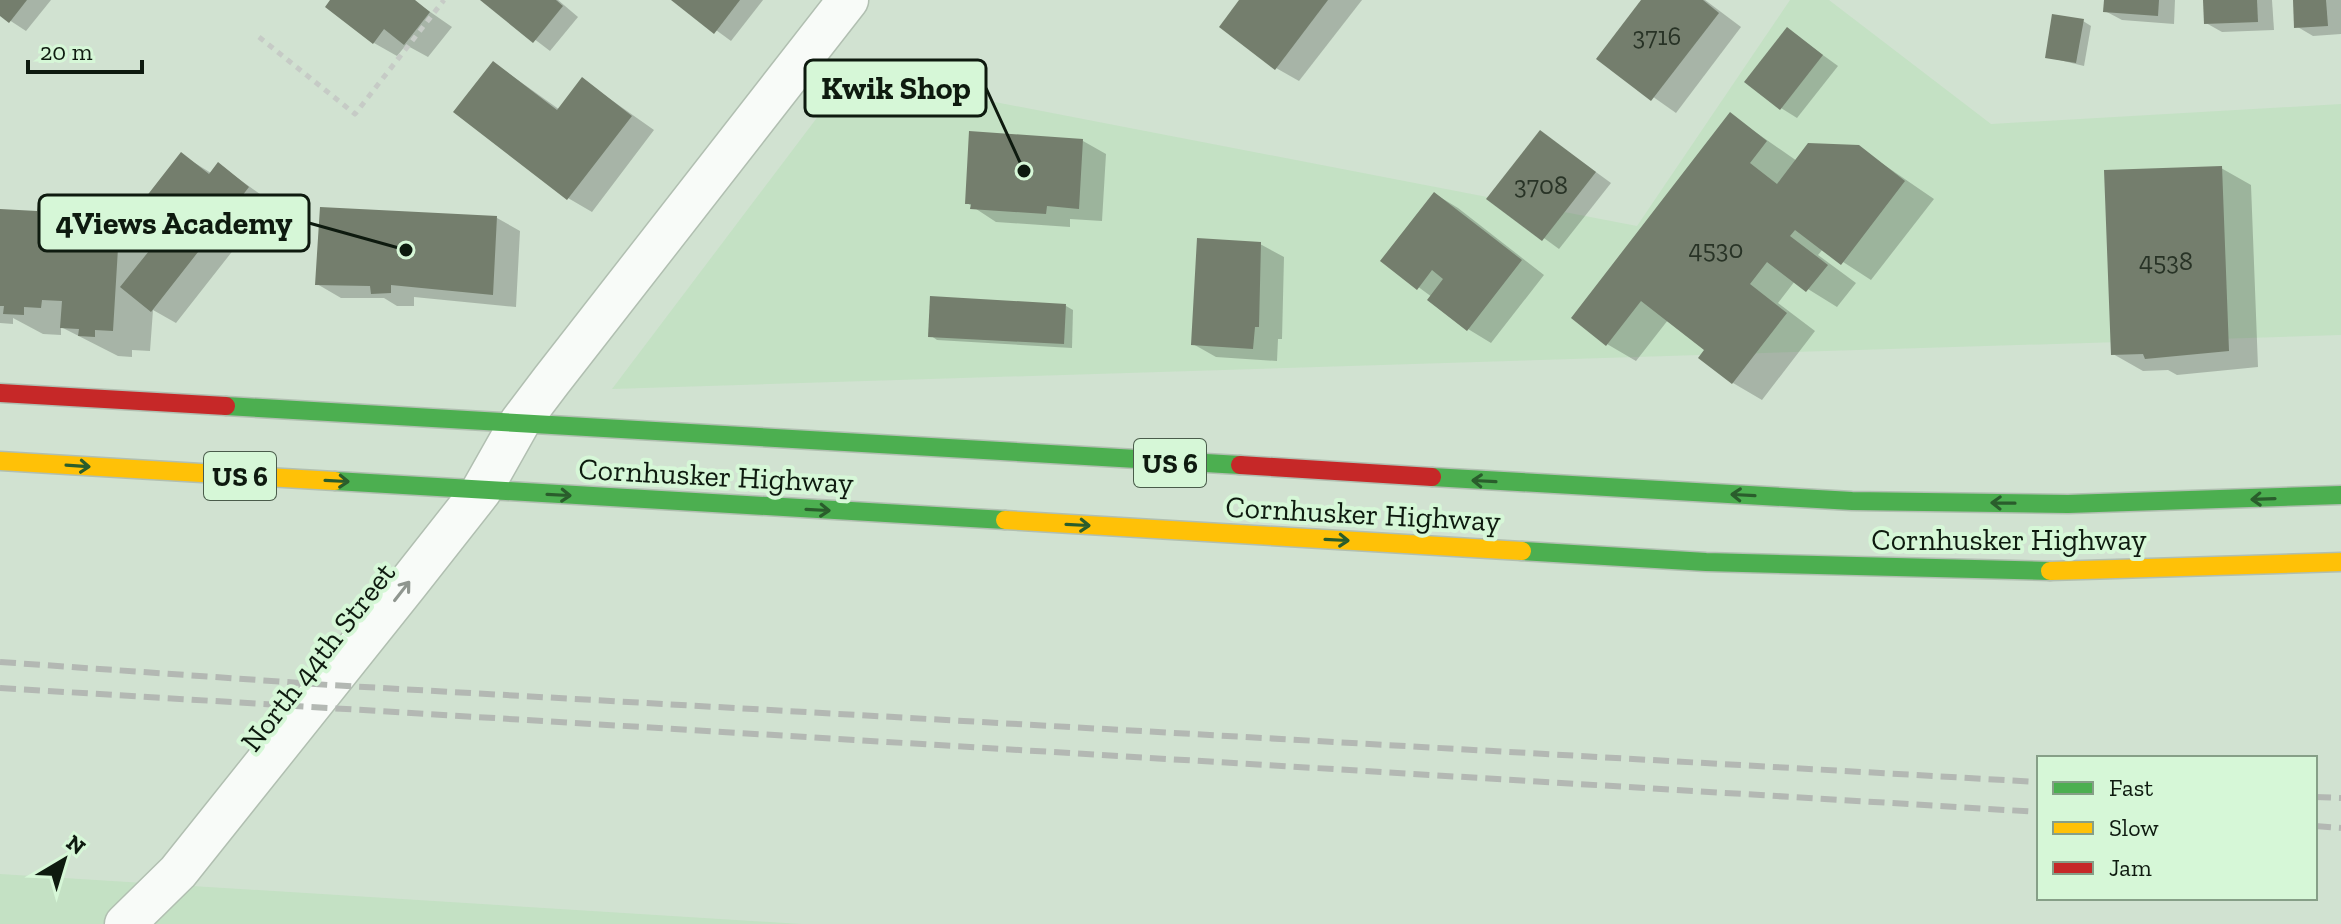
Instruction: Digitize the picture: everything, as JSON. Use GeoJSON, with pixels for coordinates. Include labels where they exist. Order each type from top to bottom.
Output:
{"type":"FeatureCollection","features":[{"type":"Feature","properties":{"kind":"main road","name":"Cornhusker Highway"},"geometry":{"type":"LineString","coordinates":[[0,393],[1275,470],[1852,501],[2068,504],[2341,495]]}},
{"type":"Feature","properties":{"kind":"main road","name":"Cornhusker Highway"},"geometry":{"type":"LineString","coordinates":[[0,461],[1706,562],[1994,572],[2208,569],[2341,562]]}},
{"type":"Feature","properties":{"kind":"street","name":"North 44th Street"},"geometry":{"type":"LineString","coordinates":[[132,916],[160,858],[520,422],[848,0]]}},
{"type":"Feature","properties":{"kind":"path"},"geometry":{"type":"LineString","coordinates":[[259,37],[355,114],[444,0]]}},
{"type":"Feature","properties":{"kind":"shaded area"},"geometry":{"type":"Polygon","coordinates":[[[1790,0],[1829,0],[1991,124],[2341,104],[2341,335],[612,389],[850,74],[1637,226],[1790,0]]]}},
{"type":"Feature","properties":{"kind":"shaded area"},"geometry":{"type":"Polygon","coordinates":[[[0,874],[801,924],[0,924],[0,874]]]}},
{"type":"Feature","properties":{"kind":"building"},"geometry":{"type":"Polygon","coordinates":[[[0,0],[27,0],[9,23],[0,16],[0,0]]]}},
{"type":"Feature","properties":{"kind":"building"},"geometry":{"type":"Polygon","coordinates":[[[330,0],[415,0],[430,12],[404,45],[384,29],[373,44],[325,7],[330,0]]]}},
{"type":"Feature","properties":{"kind":"building"},"geometry":{"type":"Polygon","coordinates":[[[480,0],[556,0],[563,6],[533,43],[480,0]]]}},
{"type":"Feature","properties":{"kind":"building"},"geometry":{"type":"Polygon","coordinates":[[[671,0],[740,0],[714,34],[671,0]]]}},
{"type":"Feature","properties":{"kind":"building"},"geometry":{"type":"Polygon","coordinates":[[[1239,0],[1328,0],[1275,70],[1219,27],[1239,0]]]}},
{"type":"Feature","properties":{"kind":"building"},"geometry":{"type":"Polygon","coordinates":[[[1641,0],[1703,0],[1719,13],[1651,101],[1596,59],[1641,0]]]}},
{"type":"Feature","properties":{"kind":"building"},"geometry":{"type":"Polygon","coordinates":[[[2104,0],[2159,0],[2158,16],[2103,12],[2104,0]]]}},
{"type":"Feature","properties":{"kind":"building"},"geometry":{"type":"Polygon","coordinates":[[[2203,0],[2257,0],[2258,22],[2204,24],[2203,0]]]}},
{"type":"Feature","properties":{"kind":"building"},"geometry":{"type":"Polygon","coordinates":[[[2293,0],[2326,0],[2328,26],[2294,28],[2293,0]]]}},
{"type":"Feature","properties":{"kind":"building"},"geometry":{"type":"Polygon","coordinates":[[[2052,14],[2084,19],[2076,63],[2045,58],[2052,14]]]}},
{"type":"Feature","properties":{"kind":"building"},"geometry":{"type":"Polygon","coordinates":[[[1787,27],[1823,55],[1780,110],[1744,82],[1787,27]]]}},
{"type":"Feature","properties":{"kind":"building"},"geometry":{"type":"Polygon","coordinates":[[[493,61],[557,110],[582,77],[632,116],[567,200],[453,112],[493,61]]]}},
{"type":"Feature","properties":{"kind":"building"},"geometry":{"type":"Polygon","coordinates":[[[1730,112],[1767,141],[1750,163],[1777,184],[1808,143],[1859,145],[1905,181],[1841,265],[1795,230],[1790,236],[1828,265],[1806,292],[1767,262],[1750,284],[1787,313],[1732,384],[1698,358],[1704,350],[1641,301],[1606,346],[1571,318],[1730,112]]]}},
{"type":"Feature","properties":{"kind":"building"},"geometry":{"type":"Polygon","coordinates":[[[1540,130],[1596,172],[1542,241],[1486,199],[1540,130]]]}},
{"type":"Feature","properties":{"kind":"building"},"geometry":{"type":"Polygon","coordinates":[[[969,131],[1083,139],[1079,209],[1047,206],[1046,214],[970,209],[971,204],[965,204],[969,131]]]}},
{"type":"Feature","properties":{"kind":"building"},"geometry":{"type":"Polygon","coordinates":[[[181,152],[209,174],[218,162],[249,187],[151,312],[120,287],[149,251],[121,229],[181,152]]]}},
{"type":"Feature","properties":{"kind":"building"},"geometry":{"type":"Polygon","coordinates":[[[2222,166],[2229,351],[2145,359],[2143,354],[2111,355],[2104,170],[2222,166]]]}},
{"type":"Feature","properties":{"kind":"building"},"geometry":{"type":"Polygon","coordinates":[[[1434,192],[1522,260],[1467,331],[1427,300],[1443,279],[1432,270],[1417,290],[1380,261],[1434,192]]]}},
{"type":"Feature","properties":{"kind":"building"},"geometry":{"type":"Polygon","coordinates":[[[38,203],[75,205],[75,212],[120,215],[113,331],[95,330],[95,337],[78,336],[79,329],[60,328],[62,301],[42,300],[41,308],[24,307],[24,315],[3,314],[4,306],[0,306],[0,209],[37,211],[38,203]]]}},
{"type":"Feature","properties":{"kind":"building"},"geometry":{"type":"Polygon","coordinates":[[[320,207],[497,216],[493,295],[391,285],[391,293],[371,294],[370,286],[315,285],[320,207]]]}},
{"type":"Feature","properties":{"kind":"building"},"geometry":{"type":"Polygon","coordinates":[[[1197,238],[1261,242],[1259,327],[1255,327],[1253,349],[1191,345],[1197,238]]]}},
{"type":"Feature","properties":{"kind":"building"},"geometry":{"type":"Polygon","coordinates":[[[930,296],[1066,304],[1064,344],[928,337],[930,296]]]}},
{"type":"Feature","properties":{"kind":"railway"},"geometry":{"type":"LineString","coordinates":[[0,662],[329,685],[2037,782]]}},
{"type":"Feature","properties":{"kind":"railway"},"geometry":{"type":"LineString","coordinates":[[0,688],[2037,812]]}},
{"type":"Feature","properties":{"kind":"railway"},"geometry":{"type":"LineString","coordinates":[[2317,797],[2341,798]]}},
{"type":"Feature","properties":{"kind":"railway"},"geometry":{"type":"LineString","coordinates":[[2317,826],[2341,828]]}},
{"type":"Feature","properties":{"kind":"traffic: fast"},"geometry":{"type":"LineString","coordinates":[[226,406],[1240,465]]}},
{"type":"Feature","properties":{"kind":"traffic: fast"},"geometry":{"type":"LineString","coordinates":[[1432,477],[1852,501],[2068,504],[2341,495]]}},
{"type":"Feature","properties":{"kind":"traffic: fast"},"geometry":{"type":"LineString","coordinates":[[335,481],[1005,520]]}},
{"type":"Feature","properties":{"kind":"traffic: fast"},"geometry":{"type":"LineString","coordinates":[[1522,551],[1706,562],[2050,571]]}},
{"type":"Feature","properties":{"kind":"traffic: slow"},"geometry":{"type":"LineString","coordinates":[[0,461],[335,481]]}},
{"type":"Feature","properties":{"kind":"traffic: slow"},"geometry":{"type":"LineString","coordinates":[[1005,520],[1522,551]]}},
{"type":"Feature","properties":{"kind":"traffic: slow"},"geometry":{"type":"LineString","coordinates":[[2050,571],[2341,562]]}},
{"type":"Feature","properties":{"kind":"traffic: jam"},"geometry":{"type":"LineString","coordinates":[[0,393],[226,406]]}},
{"type":"Feature","properties":{"kind":"traffic: jam"},"geometry":{"type":"LineString","coordinates":[[1240,465],[1432,477]]}},
{"type":"Feature","properties":{"kind":"place","name":"Kwik Shop"},"geometry":{"type":"Point","coordinates":[1024,171]}},
{"type":"Feature","properties":{"kind":"place","name":"4Views Academy"},"geometry":{"type":"Point","coordinates":[406,250]}}]}
